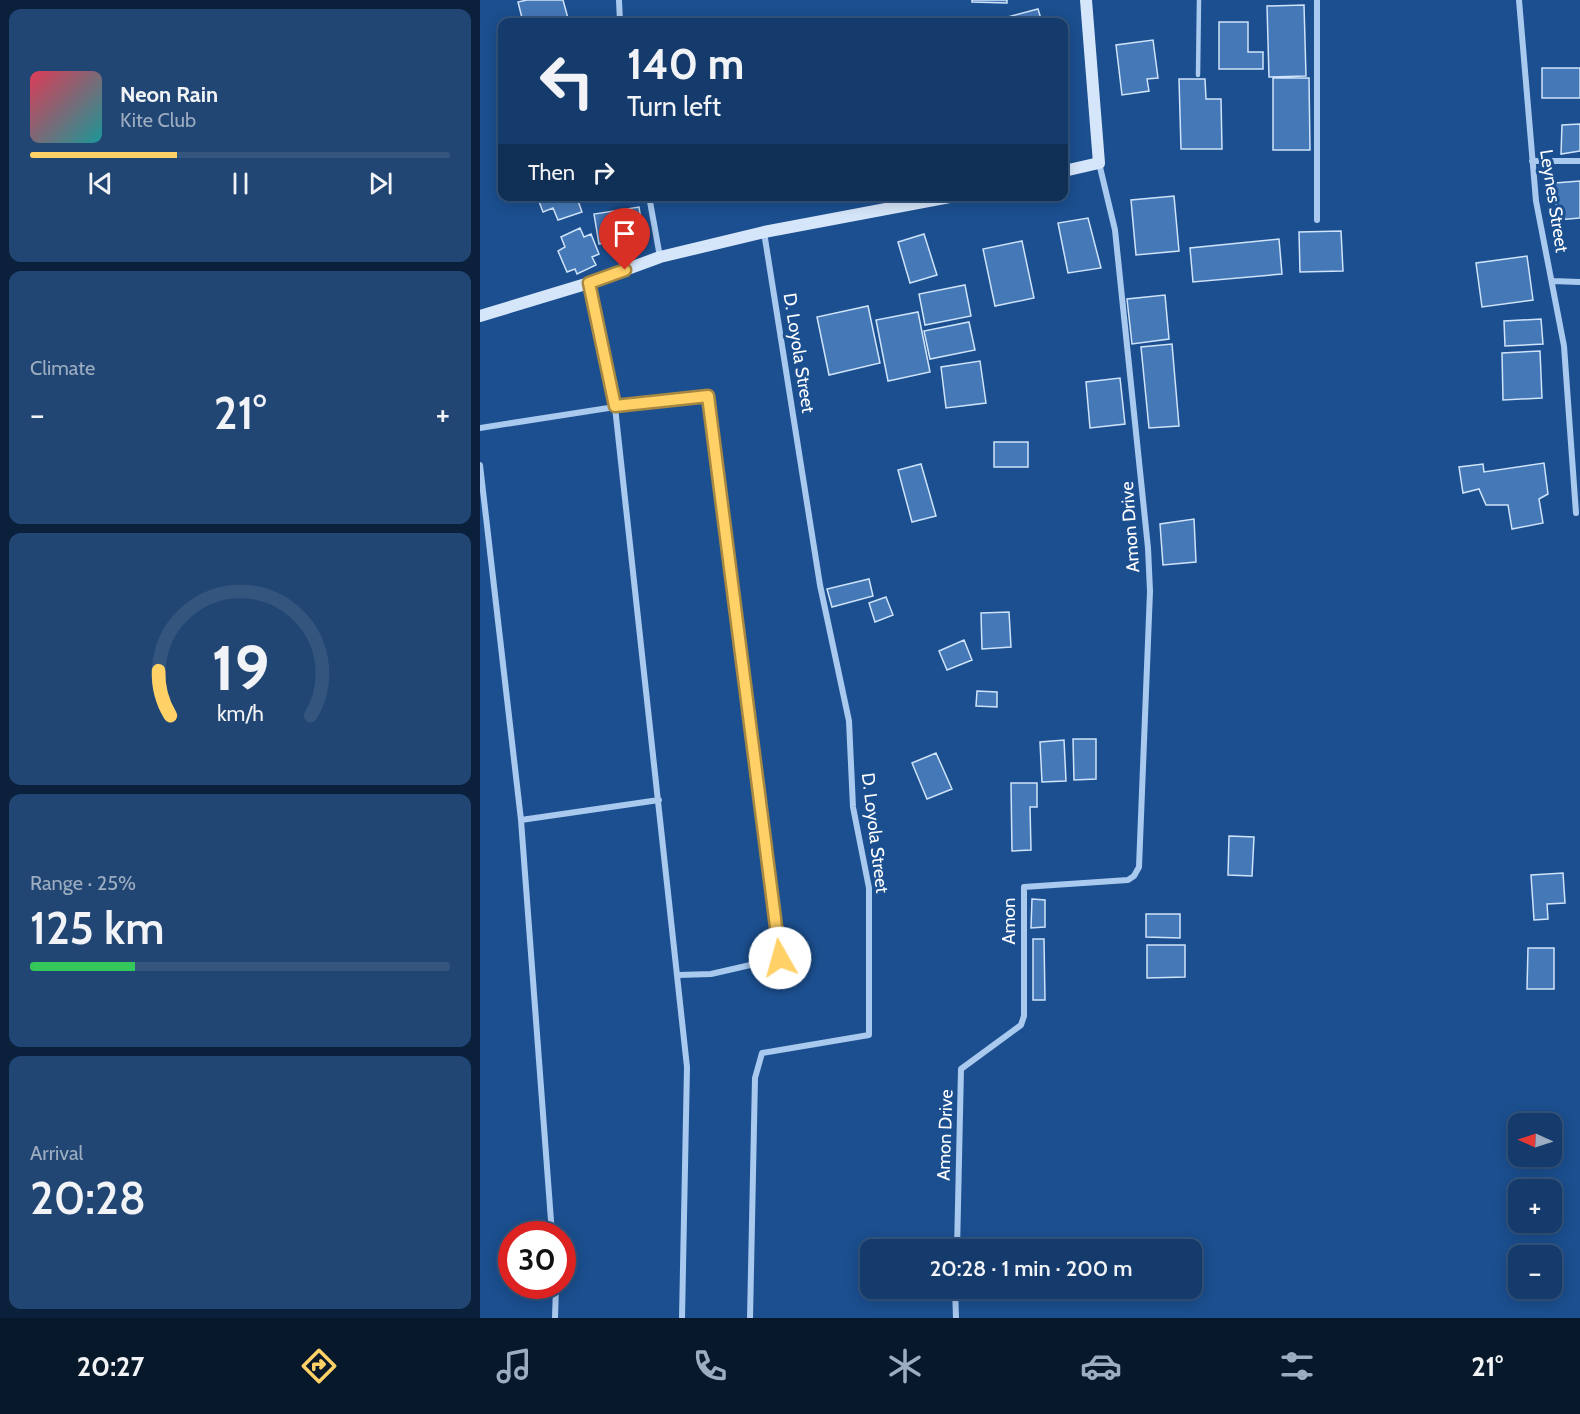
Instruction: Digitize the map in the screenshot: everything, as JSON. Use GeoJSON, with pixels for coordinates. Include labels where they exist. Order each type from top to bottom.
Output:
{"type":"FeatureCollection","features":[{"type":"Feature","properties":{"kind":"street"},"geometry":{"type":"LineString","coordinates":[[619,0],[620,18]]}},
{"type":"Feature","properties":{"kind":"street"},"geometry":{"type":"LineString","coordinates":[[1068,170],[1100,163],[1086,0]]}},
{"type":"Feature","properties":{"kind":"street"},"geometry":{"type":"LineString","coordinates":[[1317,0],[1317,220]]}},
{"type":"Feature","properties":{"kind":"street","name":"Leynes Street"},"geometry":{"type":"LineString","coordinates":[[1519,0],[1536,201],[1564,346],[1576,513]]}},
{"type":"Feature","properties":{"kind":"street"},"geometry":{"type":"LineString","coordinates":[[1532,161],[1580,161]]}},
{"type":"Feature","properties":{"kind":"street","name":"Amon Drive"},"geometry":{"type":"LineString","coordinates":[[1100,163],[1115,230],[1148,548],[1150,591],[1139,867],[1134,876],[1121,881]]}},
{"type":"Feature","properties":{"kind":"street"},"geometry":{"type":"LineString","coordinates":[[650,201],[660,257]]}},
{"type":"Feature","properties":{"kind":"street"},"geometry":{"type":"LineString","coordinates":[[480,316],[589,283],[660,257],[764,232],[928,201]]}},
{"type":"Feature","properties":{"kind":"street","name":"D. Loyola Street"},"geometry":{"type":"LineString","coordinates":[[750,1318],[755,1078],[762,1053],[869,1035],[869,888],[853,807],[849,721],[820,585],[764,232]]}},
{"type":"Feature","properties":{"kind":"street"},"geometry":{"type":"LineString","coordinates":[[1552,281],[1580,282]]}},
{"type":"Feature","properties":{"kind":"street"},"geometry":{"type":"LineString","coordinates":[[589,283],[615,406],[679,975],[687,1067],[682,1318]]}},
{"type":"Feature","properties":{"kind":"street"},"geometry":{"type":"LineString","coordinates":[[480,428],[615,406],[708,396],[780,958],[711,974],[679,975]]}},
{"type":"Feature","properties":{"kind":"street"},"geometry":{"type":"LineString","coordinates":[[480,465],[520,820],[551,1221]]}},
{"type":"Feature","properties":{"kind":"street"},"geometry":{"type":"LineString","coordinates":[[520,820],[659,800]]}},
{"type":"Feature","properties":{"kind":"street","name":"Amon"},"geometry":{"type":"LineString","coordinates":[[1024,1016],[1024,887],[1121,881]]}},
{"type":"Feature","properties":{"kind":"street","name":"Amon Drive"},"geometry":{"type":"LineString","coordinates":[[957,1239],[962,1069],[1021,1025],[1024,1016]]}},
{"type":"Feature","properties":{"kind":"street"},"geometry":{"type":"LineString","coordinates":[[555,1318],[556,1299]]}},
{"type":"Feature","properties":{"kind":"street"},"geometry":{"type":"LineString","coordinates":[[956,1299],[956,1318]]}},
{"type":"Feature","properties":{"kind":"lane"},"geometry":{"type":"LineString","coordinates":[[1198,0],[1198,75]]}},
{"type":"Feature","properties":{"kind":"building"},"geometry":{"type":"Polygon","coordinates":[[[563,0],[568,18],[522,18],[518,2],[563,0]]]}},
{"type":"Feature","properties":{"kind":"building"},"geometry":{"type":"Polygon","coordinates":[[[972,0],[1007,0],[1007,3],[972,2],[972,0]]]}},
{"type":"Feature","properties":{"kind":"building"},"geometry":{"type":"Polygon","coordinates":[[[1304,5],[1306,76],[1269,77],[1267,6],[1304,5]]]}},
{"type":"Feature","properties":{"kind":"building"},"geometry":{"type":"Polygon","coordinates":[[[1038,9],[1041,18],[1004,18],[1038,9]]]}},
{"type":"Feature","properties":{"kind":"building"},"geometry":{"type":"Polygon","coordinates":[[[1219,22],[1248,22],[1248,52],[1263,52],[1263,69],[1219,69],[1219,22]]]}},
{"type":"Feature","properties":{"kind":"building"},"geometry":{"type":"Polygon","coordinates":[[[1153,40],[1158,78],[1147,79],[1149,91],[1122,95],[1116,45],[1153,40]]]}},
{"type":"Feature","properties":{"kind":"building"},"geometry":{"type":"Polygon","coordinates":[[[1542,68],[1580,68],[1580,98],[1542,98],[1542,68]]]}},
{"type":"Feature","properties":{"kind":"building"},"geometry":{"type":"Polygon","coordinates":[[[1273,78],[1309,78],[1310,150],[1273,150],[1273,78]]]}},
{"type":"Feature","properties":{"kind":"building"},"geometry":{"type":"Polygon","coordinates":[[[1179,79],[1205,79],[1206,99],[1221,99],[1222,149],[1181,149],[1179,79]]]}},
{"type":"Feature","properties":{"kind":"building"},"geometry":{"type":"Polygon","coordinates":[[[1580,124],[1580,151],[1561,154],[1562,125],[1580,124]]]}},
{"type":"Feature","properties":{"kind":"building"},"geometry":{"type":"Polygon","coordinates":[[[1580,181],[1580,218],[1557,220],[1555,183],[1580,181]]]}},
{"type":"Feature","properties":{"kind":"building"},"geometry":{"type":"Polygon","coordinates":[[[1174,196],[1179,251],[1136,255],[1131,200],[1174,196]]]}},
{"type":"Feature","properties":{"kind":"building"},"geometry":{"type":"Polygon","coordinates":[[[539,201],[578,201],[582,212],[558,220],[553,208],[543,212],[539,201]]]}},
{"type":"Feature","properties":{"kind":"building"},"geometry":{"type":"Polygon","coordinates":[[[639,207],[644,237],[599,244],[594,214],[639,207]]]}},
{"type":"Feature","properties":{"kind":"building"},"geometry":{"type":"Polygon","coordinates":[[[1088,218],[1101,268],[1068,273],[1058,223],[1088,218]]]}},
{"type":"Feature","properties":{"kind":"building"},"geometry":{"type":"Polygon","coordinates":[[[580,228],[584,237],[591,234],[599,254],[592,257],[596,265],[577,274],[575,269],[567,272],[558,251],[565,247],[561,237],[580,228]]]}},
{"type":"Feature","properties":{"kind":"building"},"geometry":{"type":"Polygon","coordinates":[[[1341,231],[1343,271],[1300,272],[1299,232],[1341,231]]]}},
{"type":"Feature","properties":{"kind":"building"},"geometry":{"type":"Polygon","coordinates":[[[924,234],[937,275],[910,283],[898,242],[924,234]]]}},
{"type":"Feature","properties":{"kind":"building"},"geometry":{"type":"Polygon","coordinates":[[[1279,239],[1282,274],[1193,282],[1190,248],[1279,239]]]}},
{"type":"Feature","properties":{"kind":"building"},"geometry":{"type":"Polygon","coordinates":[[[1022,241],[1034,298],[995,306],[983,249],[1022,241]]]}},
{"type":"Feature","properties":{"kind":"building"},"geometry":{"type":"Polygon","coordinates":[[[1527,256],[1533,300],[1482,307],[1476,263],[1527,256]]]}},
{"type":"Feature","properties":{"kind":"building"},"geometry":{"type":"Polygon","coordinates":[[[965,285],[971,316],[925,325],[919,294],[965,285]]]}},
{"type":"Feature","properties":{"kind":"building"},"geometry":{"type":"Polygon","coordinates":[[[1165,295],[1169,339],[1132,344],[1127,299],[1165,295]]]}},
{"type":"Feature","properties":{"kind":"building"},"geometry":{"type":"Polygon","coordinates":[[[868,306],[880,363],[829,375],[817,317],[868,306]]]}},
{"type":"Feature","properties":{"kind":"building"},"geometry":{"type":"Polygon","coordinates":[[[918,312],[930,372],[888,381],[876,320],[918,312]]]}},
{"type":"Feature","properties":{"kind":"building"},"geometry":{"type":"Polygon","coordinates":[[[1541,319],[1543,344],[1505,346],[1504,321],[1541,319]]]}},
{"type":"Feature","properties":{"kind":"building"},"geometry":{"type":"Polygon","coordinates":[[[969,322],[975,350],[930,359],[924,331],[969,322]]]}},
{"type":"Feature","properties":{"kind":"building"},"geometry":{"type":"Polygon","coordinates":[[[1172,344],[1179,426],[1149,428],[1141,347],[1172,344]]]}},
{"type":"Feature","properties":{"kind":"building"},"geometry":{"type":"Polygon","coordinates":[[[1540,351],[1542,398],[1503,400],[1502,353],[1540,351]]]}},
{"type":"Feature","properties":{"kind":"building"},"geometry":{"type":"Polygon","coordinates":[[[980,361],[986,403],[946,408],[941,367],[980,361]]]}},
{"type":"Feature","properties":{"kind":"building"},"geometry":{"type":"Polygon","coordinates":[[[1120,378],[1125,424],[1090,428],[1086,382],[1120,378]]]}},
{"type":"Feature","properties":{"kind":"building"},"geometry":{"type":"Polygon","coordinates":[[[994,442],[1028,442],[1028,467],[994,467],[994,442]]]}},
{"type":"Feature","properties":{"kind":"building"},"geometry":{"type":"Polygon","coordinates":[[[1544,463],[1548,494],[1539,499],[1543,523],[1512,529],[1508,505],[1486,505],[1479,489],[1463,493],[1459,467],[1483,464],[1484,472],[1544,463]]]}},
{"type":"Feature","properties":{"kind":"building"},"geometry":{"type":"Polygon","coordinates":[[[921,464],[936,516],[912,522],[898,470],[921,464]]]}},
{"type":"Feature","properties":{"kind":"building"},"geometry":{"type":"Polygon","coordinates":[[[1194,519],[1196,562],[1163,565],[1160,524],[1194,519]]]}},
{"type":"Feature","properties":{"kind":"building"},"geometry":{"type":"Polygon","coordinates":[[[869,579],[873,596],[832,607],[827,589],[869,579]]]}},
{"type":"Feature","properties":{"kind":"building"},"geometry":{"type":"Polygon","coordinates":[[[886,597],[893,615],[875,622],[869,603],[886,597]]]}},
{"type":"Feature","properties":{"kind":"building"},"geometry":{"type":"Polygon","coordinates":[[[1009,612],[1011,647],[982,649],[981,613],[1009,612]]]}},
{"type":"Feature","properties":{"kind":"building"},"geometry":{"type":"Polygon","coordinates":[[[964,640],[972,660],[947,670],[939,651],[964,640]]]}},
{"type":"Feature","properties":{"kind":"building"},"geometry":{"type":"Polygon","coordinates":[[[977,691],[997,692],[997,707],[976,706],[977,691]]]}},
{"type":"Feature","properties":{"kind":"building"},"geometry":{"type":"Polygon","coordinates":[[[1073,739],[1096,739],[1096,779],[1074,780],[1073,739]]]}},
{"type":"Feature","properties":{"kind":"building"},"geometry":{"type":"Polygon","coordinates":[[[1064,740],[1066,781],[1042,782],[1040,742],[1064,740]]]}},
{"type":"Feature","properties":{"kind":"building"},"geometry":{"type":"Polygon","coordinates":[[[936,753],[952,789],[927,799],[912,763],[936,753]]]}},
{"type":"Feature","properties":{"kind":"building"},"geometry":{"type":"Polygon","coordinates":[[[1011,783],[1037,783],[1037,807],[1030,807],[1031,850],[1012,851],[1011,783]]]}},
{"type":"Feature","properties":{"kind":"building"},"geometry":{"type":"Polygon","coordinates":[[[1229,836],[1254,837],[1252,876],[1228,875],[1229,836]]]}},
{"type":"Feature","properties":{"kind":"building"},"geometry":{"type":"Polygon","coordinates":[[[1563,873],[1565,903],[1547,904],[1548,919],[1534,920],[1531,875],[1563,873]]]}},
{"type":"Feature","properties":{"kind":"building"},"geometry":{"type":"Polygon","coordinates":[[[1032,899],[1045,900],[1045,927],[1031,928],[1032,899]]]}},
{"type":"Feature","properties":{"kind":"building"},"geometry":{"type":"Polygon","coordinates":[[[1146,914],[1180,914],[1180,938],[1146,937],[1146,914]]]}},
{"type":"Feature","properties":{"kind":"building"},"geometry":{"type":"Polygon","coordinates":[[[1033,939],[1044,939],[1045,1000],[1033,1000],[1033,939]]]}},
{"type":"Feature","properties":{"kind":"building"},"geometry":{"type":"Polygon","coordinates":[[[1147,945],[1185,945],[1185,977],[1147,978],[1147,945]]]}},
{"type":"Feature","properties":{"kind":"building"},"geometry":{"type":"Polygon","coordinates":[[[1528,948],[1554,948],[1554,989],[1527,989],[1528,948]]]}},
{"type":"Feature","properties":{"kind":"route"},"geometry":{"type":"LineString","coordinates":[[625,270],[589,283],[615,406],[708,396],[780,958]]}}]}
